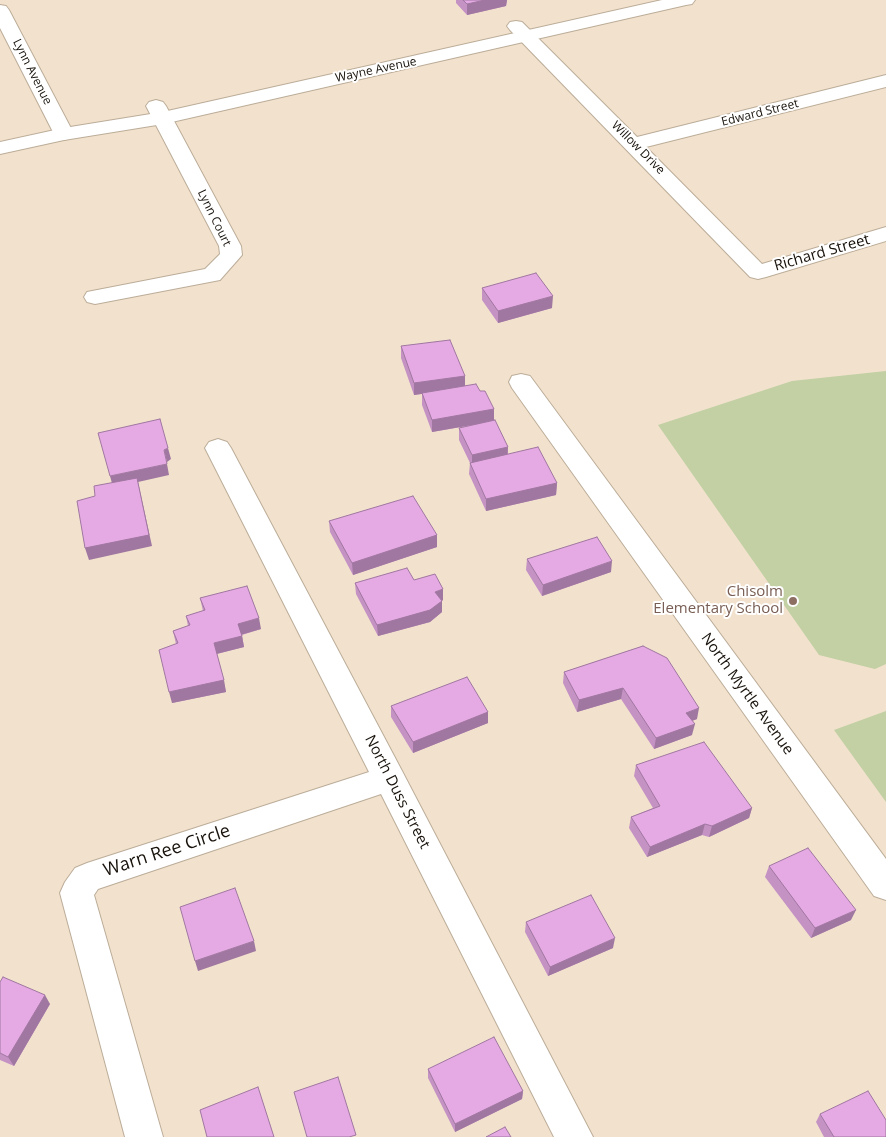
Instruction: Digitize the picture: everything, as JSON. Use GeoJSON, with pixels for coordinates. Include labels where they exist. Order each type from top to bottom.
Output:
{"type":"FeatureCollection","features":[{"type":"Feature","properties":{"kind":"street"},"geometry":{"type":"LineString","coordinates":[[0,3],[16,0]]}},
{"type":"Feature","properties":{"kind":"street","name":"Wayne Avenue"},"geometry":{"type":"LineString","coordinates":[[610,11],[629,0]]}},
{"type":"Feature","properties":{"kind":"street","name":"Wayne Avenue"},"geometry":{"type":"LineString","coordinates":[[0,148],[610,11],[686,0]]}},
{"type":"Feature","properties":{"kind":"street","name":"Lynn Avenue"},"geometry":{"type":"LineString","coordinates":[[0,10],[64,134]]}},
{"type":"Feature","properties":{"kind":"street","name":"Willow Drive"},"geometry":{"type":"LineString","coordinates":[[522,32],[758,272]]}},
{"type":"Feature","properties":{"kind":"street","name":"Edward Street"},"geometry":{"type":"LineString","coordinates":[[634,144],[886,81]]}},
{"type":"Feature","properties":{"kind":"street","name":"Lynn Court"},"geometry":{"type":"LineString","coordinates":[[95,298],[212,275],[231,255],[230,246],[160,112]]}},
{"type":"Feature","properties":{"kind":"street","name":"Richard Street"},"geometry":{"type":"LineString","coordinates":[[758,272],[886,234]]}},
{"type":"Feature","properties":{"kind":"street","name":"North Myrtle Avenue"},"geometry":{"type":"LineString","coordinates":[[521,382],[886,885]]}},
{"type":"Feature","properties":{"kind":"street","name":"North Duss Street"},"geometry":{"type":"LineString","coordinates":[[218,448],[574,1137]]}},
{"type":"Feature","properties":{"kind":"street","name":"Warn Ree Circle"},"geometry":{"type":"LineString","coordinates":[[144,1137],[77,893],[87,878],[390,778]]}},
{"type":"Feature","properties":{"kind":"green space"},"geometry":{"type":"Polygon","coordinates":[[[886,371],[886,664],[875,669],[819,655],[658,425],[792,381],[886,371]]]}},
{"type":"Feature","properties":{"kind":"green space"},"geometry":{"type":"Polygon","coordinates":[[[886,711],[886,802],[834,730],[886,711]]]}},
{"type":"Feature","properties":{"kind":"building"},"geometry":{"type":"Polygon","coordinates":[[[463,0],[485,0],[467,4],[463,0]]]}},
{"type":"Feature","properties":{"kind":"building"},"geometry":{"type":"Polygon","coordinates":[[[536,273],[553,296],[498,311],[482,288],[536,273]]]}},
{"type":"Feature","properties":{"kind":"building"},"geometry":{"type":"Polygon","coordinates":[[[450,340],[465,376],[414,383],[401,346],[450,340]]]}},
{"type":"Feature","properties":{"kind":"building"},"geometry":{"type":"Polygon","coordinates":[[[476,384],[480,391],[485,391],[494,409],[432,420],[422,393],[476,384]]]}},
{"type":"Feature","properties":{"kind":"building"},"geometry":{"type":"Polygon","coordinates":[[[160,419],[168,448],[164,450],[167,464],[110,476],[98,433],[160,419]]]}},
{"type":"Feature","properties":{"kind":"building"},"geometry":{"type":"Polygon","coordinates":[[[495,420],[508,447],[472,455],[459,428],[495,420]]]}},
{"type":"Feature","properties":{"kind":"building"},"geometry":{"type":"Polygon","coordinates":[[[538,447],[557,483],[486,499],[470,463],[538,447]]]}},
{"type":"Feature","properties":{"kind":"building"},"geometry":{"type":"Polygon","coordinates":[[[137,478],[149,535],[85,548],[77,501],[95,496],[94,486],[137,478]]]}},
{"type":"Feature","properties":{"kind":"building"},"geometry":{"type":"Polygon","coordinates":[[[413,496],[437,535],[352,563],[329,521],[413,496]]]}},
{"type":"Feature","properties":{"kind":"building"},"geometry":{"type":"Polygon","coordinates":[[[597,537],[612,561],[543,585],[527,559],[597,537]]]}},
{"type":"Feature","properties":{"kind":"building"},"geometry":{"type":"Polygon","coordinates":[[[407,568],[414,580],[435,574],[443,589],[435,592],[442,601],[430,610],[377,625],[355,583],[407,568]]]}},
{"type":"Feature","properties":{"kind":"building"},"geometry":{"type":"Polygon","coordinates":[[[247,586],[259,618],[238,624],[242,636],[214,643],[224,680],[169,692],[159,650],[178,643],[173,631],[190,625],[186,616],[205,610],[200,598],[247,586]]]}},
{"type":"Feature","properties":{"kind":"building"},"geometry":{"type":"Polygon","coordinates":[[[643,646],[667,658],[699,708],[686,713],[695,724],[656,738],[623,688],[579,700],[564,672],[643,646]]]}},
{"type":"Feature","properties":{"kind":"building"},"geometry":{"type":"Polygon","coordinates":[[[467,677],[488,712],[413,742],[391,706],[467,677]]]}},
{"type":"Feature","properties":{"kind":"building"},"geometry":{"type":"Polygon","coordinates":[[[704,742],[752,808],[712,826],[705,824],[650,847],[631,817],[660,806],[636,765],[704,742]]]}},
{"type":"Feature","properties":{"kind":"building"},"geometry":{"type":"Polygon","coordinates":[[[808,848],[856,910],[815,928],[769,866],[808,848]]]}},
{"type":"Feature","properties":{"kind":"building"},"geometry":{"type":"Polygon","coordinates":[[[235,888],[254,941],[195,961],[180,907],[235,888]]]}},
{"type":"Feature","properties":{"kind":"building"},"geometry":{"type":"Polygon","coordinates":[[[591,895],[615,938],[550,967],[526,922],[591,895]]]}},
{"type":"Feature","properties":{"kind":"building"},"geometry":{"type":"Polygon","coordinates":[[[3,977],[45,995],[8,1057],[0,1053],[0,982],[3,977]]]}},
{"type":"Feature","properties":{"kind":"building"},"geometry":{"type":"Polygon","coordinates":[[[494,1037],[523,1091],[455,1124],[428,1069],[494,1037]]]}},
{"type":"Feature","properties":{"kind":"building"},"geometry":{"type":"Polygon","coordinates":[[[338,1077],[356,1135],[349,1137],[307,1137],[294,1092],[338,1077]]]}},
{"type":"Feature","properties":{"kind":"building"},"geometry":{"type":"Polygon","coordinates":[[[258,1087],[274,1137],[207,1137],[200,1110],[258,1087]]]}},
{"type":"Feature","properties":{"kind":"building"},"geometry":{"type":"Polygon","coordinates":[[[868,1091],[886,1120],[886,1137],[834,1137],[820,1114],[868,1091]]]}},
{"type":"Feature","properties":{"kind":"building"},"geometry":{"type":"Polygon","coordinates":[[[505,1127],[511,1137],[486,1137],[505,1127]]]}},
{"type":"Feature","properties":{"kind":"place","name":"Chisolm Elementary School"},"geometry":{"type":"Point","coordinates":[793,601]}}]}
